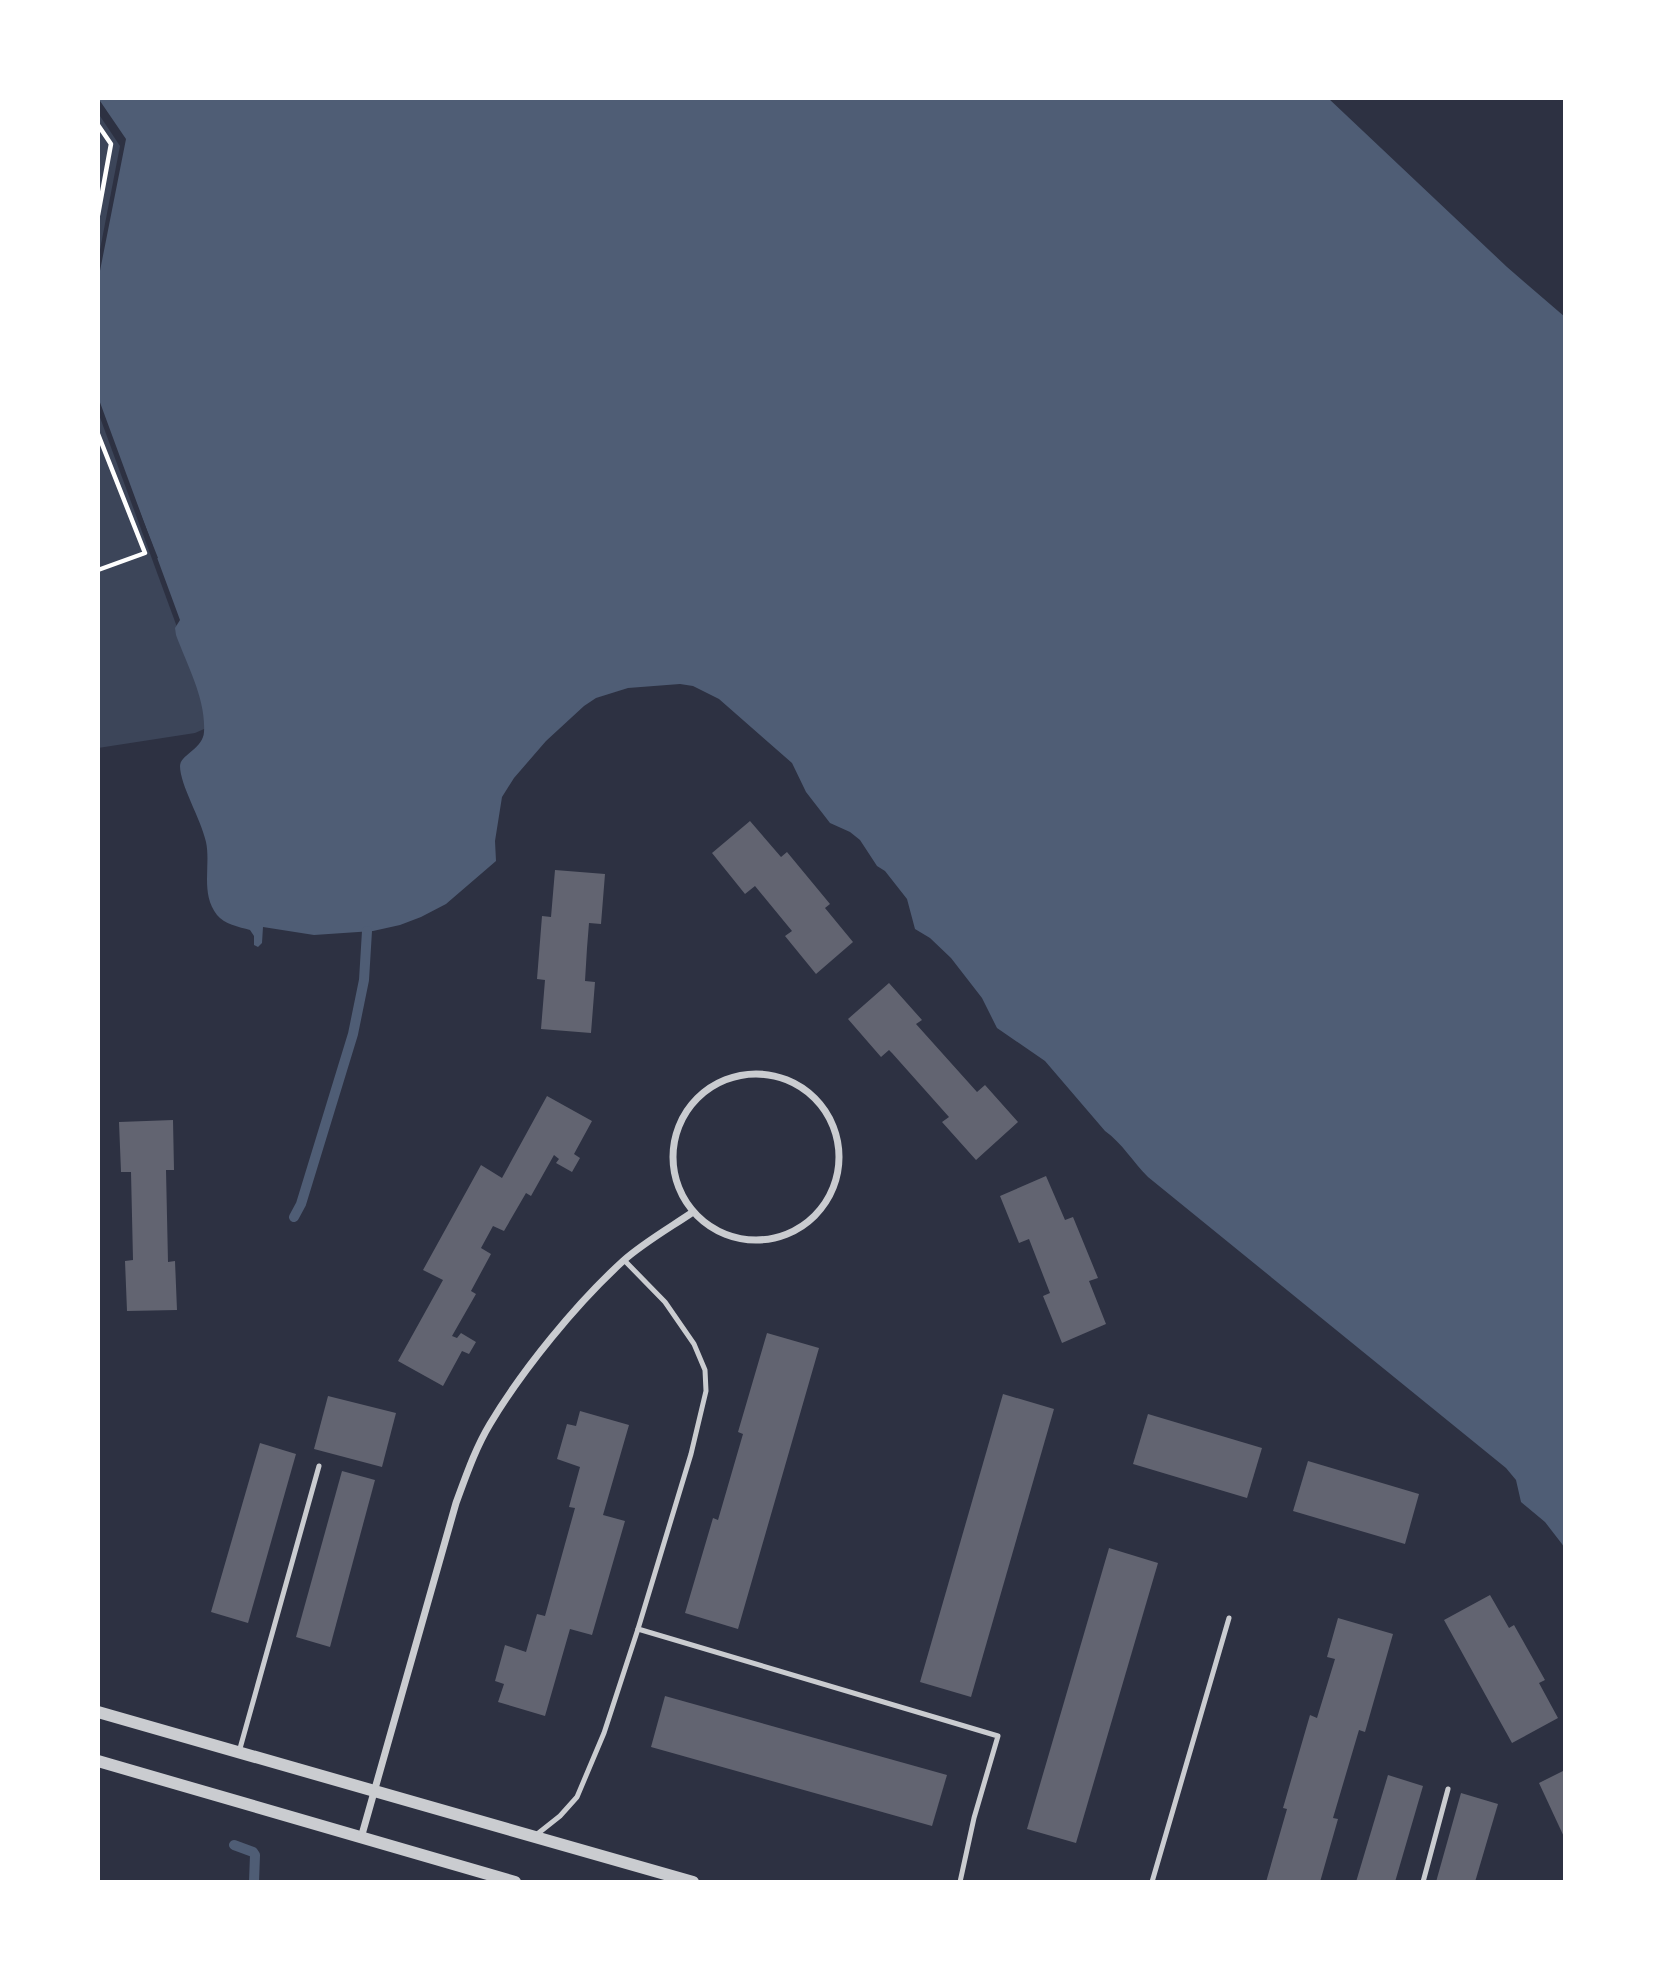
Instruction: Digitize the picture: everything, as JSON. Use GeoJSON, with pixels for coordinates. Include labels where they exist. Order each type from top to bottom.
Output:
{"type":"FeatureCollection","features":[{"type":"Feature","properties":{"kind":"street"},"geometry":{"type":"LineString","coordinates":[[766,1073],[794,1082],[817,1099],[833,1122],[840,1148],[838,1174],[829,1199],[812,1219],[790,1233],[764,1240],[738,1238],[713,1228],[693,1212],[678,1187],[673,1159],[677,1130],[690,1105],[711,1086],[738,1075],[766,1073]]}},
{"type":"Feature","properties":{"kind":"street"},"geometry":{"type":"LineString","coordinates":[[361,1838],[456,1503],[470,1464],[490,1424],[522,1376],[579,1307],[624,1260],[693,1212]]}},
{"type":"Feature","properties":{"kind":"street"},"geometry":{"type":"LineString","coordinates":[[98,1712],[693,1882]]}},
{"type":"Feature","properties":{"kind":"street"},"geometry":{"type":"LineString","coordinates":[[98,1761],[515,1882]]}},
{"type":"Feature","properties":{"kind":"lane"},"geometry":{"type":"LineString","coordinates":[[534,1837],[560,1816],[577,1797],[604,1732],[691,1454],[706,1391],[705,1370],[694,1344],[665,1302],[624,1260]]}},
{"type":"Feature","properties":{"kind":"lane"},"geometry":{"type":"LineString","coordinates":[[239,1752],[319,1466]]}},
{"type":"Feature","properties":{"kind":"lane"},"geometry":{"type":"LineString","coordinates":[[1152,1882],[1229,1618]]}},
{"type":"Feature","properties":{"kind":"lane"},"geometry":{"type":"LineString","coordinates":[[638,1629],[998,1736],[974,1818],[960,1882]]}},
{"type":"Feature","properties":{"kind":"lane"},"geometry":{"type":"LineString","coordinates":[[1423,1882],[1448,1789]]}},
{"type":"Feature","properties":{"kind":"path"},"geometry":{"type":"LineString","coordinates":[[98,125],[111,144],[98,215]]}},
{"type":"Feature","properties":{"kind":"path"},"geometry":{"type":"LineString","coordinates":[[98,434],[145,553],[98,570]]}},
{"type":"Feature","properties":{"kind":"shaded area"},"geometry":{"type":"Polygon","coordinates":[[[98,98],[1328,98],[1507,267],[1565,317],[1565,1549],[1545,1522],[1521,1502],[1516,1480],[1506,1468],[1148,1177],[1045,1061],[997,1028],[982,998],[951,958],[930,938],[915,929],[907,899],[885,871],[877,866],[860,840],[830,823],[806,792],[792,763],[719,699],[693,686],[680,684],[628,688],[596,698],[584,706],[546,741],[514,778],[502,797],[495,841],[496,861],[446,904],[421,917],[373,931],[314,935],[263,927],[262,943],[258,947],[254,945],[254,936],[250,930],[220,918],[212,907],[207,889],[206,842],[183,783],[180,766],[203,738],[202,707],[176,635],[175,628],[180,620],[98,397],[98,281],[126,139],[98,98]]]}},
{"type":"Feature","properties":{"kind":"shaded area"},"geometry":{"type":"Polygon","coordinates":[[[98,113],[120,146],[98,260],[98,113]]]}},
{"type":"Feature","properties":{"kind":"shaded area"},"geometry":{"type":"Polygon","coordinates":[[[98,412],[213,725],[195,733],[98,748],[98,412]]]}},
{"type":"Feature","properties":{"kind":"pier"},"geometry":{"type":"Polygon","coordinates":[[[98,406],[158,558],[154,559],[98,406]]]}},
{"type":"Feature","properties":{"kind":"building"},"geometry":{"type":"Polygon","coordinates":[[[750,821],[781,857],[787,852],[830,904],[825,908],[853,942],[816,974],[785,936],[792,931],[755,886],[745,894],[712,853],[750,821]]]}},
{"type":"Feature","properties":{"kind":"building"},"geometry":{"type":"Polygon","coordinates":[[[555,870],[605,874],[601,924],[589,923],[585,981],[595,982],[591,1033],[541,1029],[545,980],[537,979],[542,916],[551,917],[555,870]]]}},
{"type":"Feature","properties":{"kind":"building"},"geometry":{"type":"Polygon","coordinates":[[[889,983],[922,1020],[916,1024],[977,1092],[985,1085],[1018,1122],[976,1160],[942,1122],[949,1117],[892,1053],[889,1050],[881,1057],[848,1019],[889,983]]]}},
{"type":"Feature","properties":{"kind":"building"},"geometry":{"type":"Polygon","coordinates":[[[547,1096],[592,1121],[574,1154],[580,1158],[572,1172],[556,1163],[559,1159],[554,1155],[531,1196],[526,1193],[504,1231],[493,1226],[481,1248],[491,1254],[471,1291],[476,1294],[452,1336],[457,1338],[461,1333],[476,1342],[469,1354],[462,1351],[443,1386],[398,1361],[443,1280],[423,1270],[481,1165],[502,1178],[547,1096]]]}},
{"type":"Feature","properties":{"kind":"building"},"geometry":{"type":"Polygon","coordinates":[[[173,1120],[174,1170],[166,1170],[168,1262],[175,1261],[177,1310],[127,1311],[125,1261],[133,1260],[131,1172],[121,1172],[119,1122],[173,1120]]]}},
{"type":"Feature","properties":{"kind":"building"},"geometry":{"type":"Polygon","coordinates":[[[1046,1176],[1065,1220],[1073,1217],[1098,1278],[1089,1281],[1106,1324],[1062,1343],[1043,1296],[1050,1293],[1029,1239],[1019,1243],[1000,1196],[1046,1176]]]}},
{"type":"Feature","properties":{"kind":"building"},"geometry":{"type":"Polygon","coordinates":[[[767,1333],[819,1348],[738,1629],[685,1613],[713,1518],[718,1520],[743,1434],[738,1432],[767,1333]]]}},
{"type":"Feature","properties":{"kind":"building"},"geometry":{"type":"Polygon","coordinates":[[[1003,1394],[1054,1409],[971,1697],[920,1682],[1003,1394]]]}},
{"type":"Feature","properties":{"kind":"building"},"geometry":{"type":"Polygon","coordinates":[[[328,1396],[396,1413],[382,1467],[314,1449],[328,1396]]]}},
{"type":"Feature","properties":{"kind":"building"},"geometry":{"type":"Polygon","coordinates":[[[580,1411],[629,1425],[603,1515],[625,1521],[592,1635],[570,1629],[545,1716],[498,1702],[504,1684],[495,1681],[505,1645],[526,1652],[537,1614],[545,1616],[575,1508],[569,1507],[580,1467],[557,1459],[567,1424],[576,1426],[580,1411]]]}},
{"type":"Feature","properties":{"kind":"building"},"geometry":{"type":"Polygon","coordinates":[[[1148,1414],[1262,1448],[1247,1498],[1133,1464],[1148,1414]]]}},
{"type":"Feature","properties":{"kind":"building"},"geometry":{"type":"Polygon","coordinates":[[[260,1443],[296,1454],[248,1623],[211,1612],[260,1443]]]}},
{"type":"Feature","properties":{"kind":"building"},"geometry":{"type":"Polygon","coordinates":[[[1308,1461],[1419,1494],[1405,1544],[1293,1511],[1308,1461]]]}},
{"type":"Feature","properties":{"kind":"building"},"geometry":{"type":"Polygon","coordinates":[[[342,1471],[375,1480],[330,1647],[296,1637],[342,1471]]]}},
{"type":"Feature","properties":{"kind":"building"},"geometry":{"type":"Polygon","coordinates":[[[1109,1548],[1158,1563],[1076,1843],[1027,1829],[1109,1548]]]}},
{"type":"Feature","properties":{"kind":"building"},"geometry":{"type":"Polygon","coordinates":[[[1490,1595],[1509,1628],[1514,1625],[1545,1680],[1539,1683],[1558,1718],[1512,1743],[1444,1620],[1490,1595]]]}},
{"type":"Feature","properties":{"kind":"building"},"geometry":{"type":"Polygon","coordinates":[[[1338,1618],[1393,1634],[1365,1732],[1359,1730],[1333,1818],[1338,1819],[1320,1882],[1266,1882],[1287,1809],[1283,1808],[1310,1715],[1317,1718],[1335,1659],[1327,1657],[1338,1618]]]}},
{"type":"Feature","properties":{"kind":"building"},"geometry":{"type":"Polygon","coordinates":[[[665,1696],[947,1775],[932,1826],[651,1747],[665,1696]]]}},
{"type":"Feature","properties":{"kind":"building"},"geometry":{"type":"Polygon","coordinates":[[[1565,1770],[1565,1839],[1539,1783],[1565,1770]]]}},
{"type":"Feature","properties":{"kind":"building"},"geometry":{"type":"Polygon","coordinates":[[[1388,1775],[1423,1786],[1395,1882],[1356,1882],[1388,1775]]]}},
{"type":"Feature","properties":{"kind":"building"},"geometry":{"type":"Polygon","coordinates":[[[1461,1793],[1498,1804],[1475,1882],[1436,1882],[1461,1793]]]}},
{"type":"Feature","properties":{"kind":"waterway"},"geometry":{"type":"LineString","coordinates":[[294,1217],[301,1204],[353,1034],[364,980],[367,931]]}},
{"type":"Feature","properties":{"kind":"waterway"},"geometry":{"type":"LineString","coordinates":[[234,1845],[255,1855],[254,1882]]}}]}
